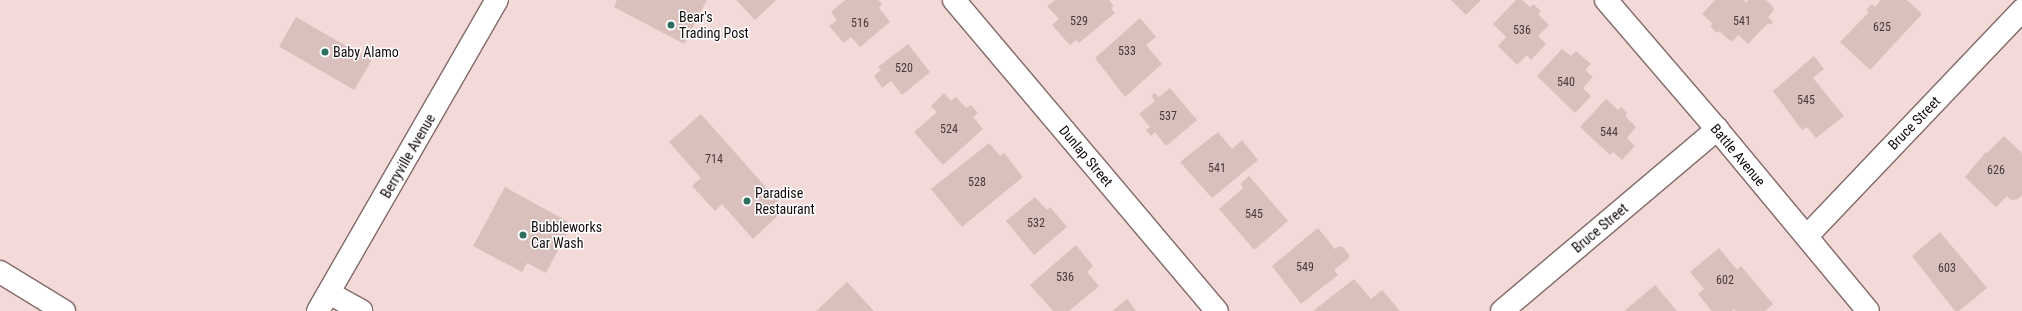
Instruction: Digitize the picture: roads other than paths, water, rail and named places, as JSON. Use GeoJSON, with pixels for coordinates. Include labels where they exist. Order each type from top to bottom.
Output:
{"type":"FeatureCollection","features":[{"type":"Feature","properties":{"kind":"street","name":"Berryville Avenue"},"geometry":{"type":"LineString","coordinates":[[324,302],[497,0]]}},
{"type":"Feature","properties":{"kind":"street","name":"Dunlap Street"},"geometry":{"type":"LineString","coordinates":[[954,0],[1217,311]]}},
{"type":"Feature","properties":{"kind":"street","name":"Battle Avenue"},"geometry":{"type":"LineString","coordinates":[[1606,0],[1717,129],[1868,311]]}},
{"type":"Feature","properties":{"kind":"street","name":"Bruce Street"},"geometry":{"type":"LineString","coordinates":[[1806,236],[2022,10]]}},
{"type":"Feature","properties":{"kind":"street","name":"Bruce Street"},"geometry":{"type":"LineString","coordinates":[[1502,311],[1717,129]]}},
{"type":"Feature","properties":{"kind":"street"},"geometry":{"type":"LineString","coordinates":[[0,272],[64,311]]}},
{"type":"Feature","properties":{"kind":"street"},"geometry":{"type":"LineString","coordinates":[[324,302],[361,311]]}},
{"type":"Feature","properties":{"kind":"place","name":"Bear's Trading Post"},"geometry":{"type":"Point","coordinates":[671,25]}},
{"type":"Feature","properties":{"kind":"place","name":"Baby Alamo"},"geometry":{"type":"Point","coordinates":[325,52]}},
{"type":"Feature","properties":{"kind":"place","name":"Paradise Restaurant"},"geometry":{"type":"Point","coordinates":[747,201]}},
{"type":"Feature","properties":{"kind":"place","name":"Bubbleworks Car Wash"},"geometry":{"type":"Point","coordinates":[523,235]}}]}
